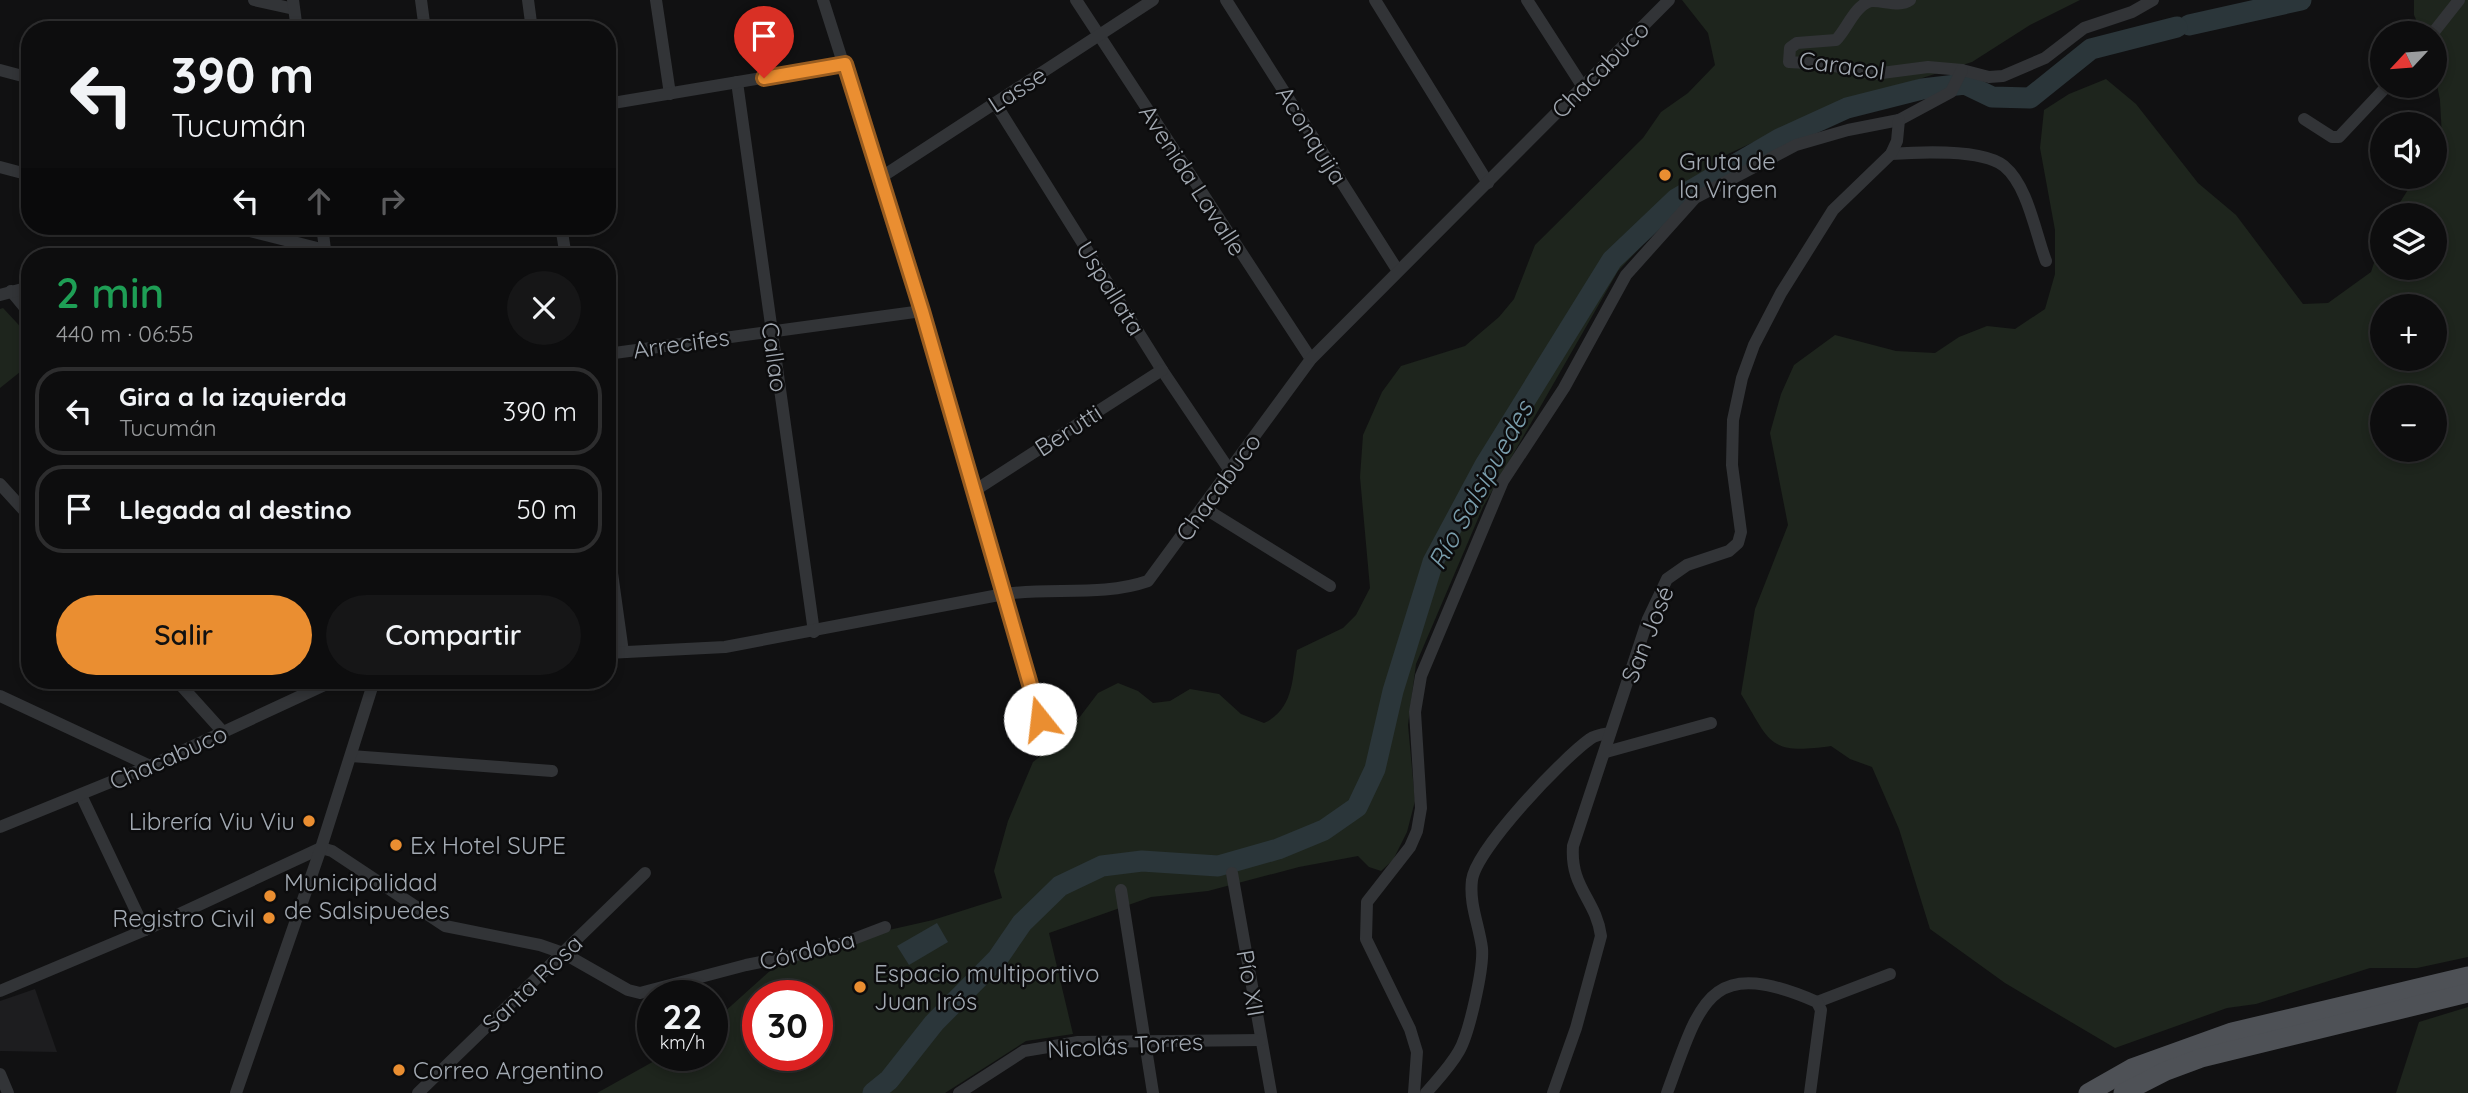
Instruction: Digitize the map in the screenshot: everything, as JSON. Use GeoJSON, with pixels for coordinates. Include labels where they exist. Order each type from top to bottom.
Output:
{"type":"FeatureCollection","features":[{"type":"Feature","properties":{"kind":"main road"},"geometry":{"type":"LineString","coordinates":[[2088,1093],[2132,1068],[2232,1031],[2468,976]]}},
{"type":"Feature","properties":{"kind":"main road"},"geometry":{"type":"LineString","coordinates":[[2123,1093],[2166,1071],[2201,1058],[2468,993]]}},
{"type":"Feature","properties":{"kind":"street"},"geometry":{"type":"LineString","coordinates":[[254,0],[293,5]]}},
{"type":"Feature","properties":{"kind":"street"},"geometry":{"type":"LineString","coordinates":[[421,0],[424,21]]}},
{"type":"Feature","properties":{"kind":"street"},"geometry":{"type":"LineString","coordinates":[[528,0],[531,21]]}},
{"type":"Feature","properties":{"kind":"street"},"geometry":{"type":"LineString","coordinates":[[656,0],[670,94]]}},
{"type":"Feature","properties":{"kind":"street"},"geometry":{"type":"LineString","coordinates":[[823,0],[922,311],[1040,719]]}},
{"type":"Feature","properties":{"kind":"street","name":"Avenida Lavalle"},"geometry":{"type":"LineString","coordinates":[[1076,0],[1311,359]]}},
{"type":"Feature","properties":{"kind":"street","name":"Lasse"},"geometry":{"type":"LineString","coordinates":[[880,178],[1153,0]]}},
{"type":"Feature","properties":{"kind":"street","name":"Aconquija"},"geometry":{"type":"LineString","coordinates":[[1226,0],[1398,271]]}},
{"type":"Feature","properties":{"kind":"street"},"geometry":{"type":"LineString","coordinates":[[1376,0],[1488,183]]}},
{"type":"Feature","properties":{"kind":"street"},"geometry":{"type":"LineString","coordinates":[[1527,0],[1583,87]]}},
{"type":"Feature","properties":{"kind":"street","name":"Chacabuco"},"geometry":{"type":"LineString","coordinates":[[616,652],[725,648],[1004,594],[1045,589],[1117,589],[1148,581],[1311,359],[1669,0]]}},
{"type":"Feature","properties":{"kind":"street","name":"Caracol"},"geometry":{"type":"LineString","coordinates":[[1910,0],[1903,4],[1871,1],[1860,8],[1836,40],[1797,43],[1790,48],[1790,62],[1825,64],[1874,74],[1928,67],[1962,69]]}},
{"type":"Feature","properties":{"kind":"street"},"geometry":{"type":"LineString","coordinates":[[1414,1093],[1417,1052],[1410,1029],[1366,939],[1367,902],[1410,847],[1417,831],[1421,808],[1415,712],[1422,676],[1503,481],[1564,388],[1626,275],[1695,198],[1796,145],[1848,130],[1899,120],[1951,92],[1962,69],[1989,77],[2003,76],[2045,58],[2084,27],[2132,12],[2153,0]]}},
{"type":"Feature","properties":{"kind":"street"},"geometry":{"type":"LineString","coordinates":[[2443,21],[2459,0]]}},
{"type":"Feature","properties":{"kind":"street"},"geometry":{"type":"LineString","coordinates":[[616,103],[845,64]]}},
{"type":"Feature","properties":{"kind":"street"},"geometry":{"type":"LineString","coordinates":[[0,70],[21,76]]}},
{"type":"Feature","properties":{"kind":"street","name":"Callao"},"geometry":{"type":"LineString","coordinates":[[737,82],[814,632]]}},
{"type":"Feature","properties":{"kind":"street"},"geometry":{"type":"LineString","coordinates":[[2304,119],[2332,137],[2339,137],[2376,98]]}},
{"type":"Feature","properties":{"kind":"street","name":"Uspallata"},"geometry":{"type":"LineString","coordinates":[[995,103],[1162,370],[1230,471]]}},
{"type":"Feature","properties":{"kind":"street"},"geometry":{"type":"LineString","coordinates":[[1899,120],[1897,141],[1891,154],[1931,152],[1993,160],[2004,167],[2019,186],[2046,261]]}},
{"type":"Feature","properties":{"kind":"street","name":"San José"},"geometry":{"type":"LineString","coordinates":[[1553,1093],[1572,1039],[1601,936],[1599,921],[1574,877],[1573,846],[1648,619],[1667,579],[1687,565],[1729,551],[1738,543],[1741,532],[1732,465],[1733,421],[1742,378],[1754,345],[1781,293],[1833,210],[1891,154]]}},
{"type":"Feature","properties":{"kind":"street"},"geometry":{"type":"LineString","coordinates":[[0,167],[21,173]]}},
{"type":"Feature","properties":{"kind":"street"},"geometry":{"type":"LineString","coordinates":[[261,235],[305,248]]}},
{"type":"Feature","properties":{"kind":"street"},"geometry":{"type":"LineString","coordinates":[[6,293],[21,306]]}},
{"type":"Feature","properties":{"kind":"street","name":"Arrecifes"},"geometry":{"type":"LineString","coordinates":[[616,353],[922,311]]}},
{"type":"Feature","properties":{"kind":"street","name":"Berutti"},"geometry":{"type":"LineString","coordinates":[[974,491],[1162,370]]}},
{"type":"Feature","properties":{"kind":"street"},"geometry":{"type":"LineString","coordinates":[[0,484],[21,507]]}},
{"type":"Feature","properties":{"kind":"street"},"geometry":{"type":"LineString","coordinates":[[1204,508],[1330,586]]}},
{"type":"Feature","properties":{"kind":"street"},"geometry":{"type":"LineString","coordinates":[[616,602],[623,652]]}},
{"type":"Feature","properties":{"kind":"street"},"geometry":{"type":"LineString","coordinates":[[184,689],[223,732]]}},
{"type":"Feature","properties":{"kind":"street","name":"Chacabuco"},"geometry":{"type":"LineString","coordinates":[[0,827],[150,766],[313,689]]}},
{"type":"Feature","properties":{"kind":"street"},"geometry":{"type":"LineString","coordinates":[[236,1093],[321,848],[372,689]]}},
{"type":"Feature","properties":{"kind":"street"},"geometry":{"type":"LineString","coordinates":[[0,696],[150,766]]}},
{"type":"Feature","properties":{"kind":"street"},"geometry":{"type":"LineString","coordinates":[[1606,752],[1711,723]]}},
{"type":"Feature","properties":{"kind":"street"},"geometry":{"type":"LineString","coordinates":[[1426,1093],[1461,1049],[1481,972],[1482,949],[1471,898],[1472,877],[1507,823],[1561,763],[1592,737],[1610,733]]}},
{"type":"Feature","properties":{"kind":"street"},"geometry":{"type":"LineString","coordinates":[[351,756],[552,771]]}},
{"type":"Feature","properties":{"kind":"street"},"geometry":{"type":"LineString","coordinates":[[81,795],[145,930]]}},
{"type":"Feature","properties":{"kind":"street"},"geometry":{"type":"LineString","coordinates":[[0,991],[145,930],[321,848]]}},
{"type":"Feature","properties":{"kind":"street","name":"Córdoba"},"geometry":{"type":"LineString","coordinates":[[321,848],[332,851],[445,926],[540,944],[563,953],[628,990],[652,992],[746,965],[830,948],[885,927]]}},
{"type":"Feature","properties":{"kind":"street","name":"Santa Rosa"},"geometry":{"type":"LineString","coordinates":[[418,1093],[645,873]]}},
{"type":"Feature","properties":{"kind":"street","name":"Pío XII"},"geometry":{"type":"LineString","coordinates":[[1232,873],[1271,1093]]}},
{"type":"Feature","properties":{"kind":"street"},"geometry":{"type":"LineString","coordinates":[[1121,890],[1147,1041],[1153,1093]]}},
{"type":"Feature","properties":{"kind":"street"},"geometry":{"type":"LineString","coordinates":[[1667,1093],[1704,1007],[1714,992],[1744,982],[1768,984],[1819,1006],[1890,974]]}},
{"type":"Feature","properties":{"kind":"street"},"geometry":{"type":"LineString","coordinates":[[1810,1093],[1819,1006]]}},
{"type":"Feature","properties":{"kind":"street","name":"Nicolás Torres"},"geometry":{"type":"LineString","coordinates":[[959,1093],[1024,1051],[1078,1042],[1261,1040]]}},
{"type":"Feature","properties":{"kind":"street"},"geometry":{"type":"LineString","coordinates":[[0,1074],[8,1093]]}},
{"type":"Feature","properties":{"kind":"shaded area"},"geometry":{"type":"Polygon","coordinates":[[[1682,0],[2080,0],[2030,25],[1972,62],[1823,110],[1728,154],[1618,271],[1483,507],[1416,664],[1408,725],[1415,801],[1407,832],[1393,860],[1381,871],[1369,867],[1358,856],[1299,867],[1208,891],[1151,897],[1049,933],[1073,1034],[1026,1041],[945,1093],[597,1093],[637,1071],[728,1071],[728,1009],[742,996],[742,1071],[833,1071],[833,980],[760,980],[781,961],[880,932],[933,920],[1002,898],[994,871],[1008,821],[1033,762],[1063,739],[1098,693],[1118,683],[1138,691],[1153,703],[1170,701],[1190,689],[1219,694],[1241,714],[1264,723],[1274,717],[1281,710],[1290,692],[1297,650],[1343,628],[1356,615],[1370,588],[1360,477],[1363,435],[1382,392],[1401,366],[1465,346],[1499,317],[1514,299],[1535,245],[1643,138],[1661,112],[1688,93],[1715,65],[1708,33],[1682,0]]]}},
{"type":"Feature","properties":{"kind":"shaded area"},"geometry":{"type":"Polygon","coordinates":[[[2414,0],[2468,0],[2468,957],[2417,968],[2370,968],[2256,1004],[2227,1008],[2115,1048],[2005,983],[1930,929],[1899,829],[1872,767],[1850,759],[1831,746],[1795,749],[1774,742],[1759,724],[1741,694],[1755,609],[1788,525],[1770,433],[1781,394],[1794,365],[1835,335],[1896,351],[1935,353],[1959,337],[1987,326],[2015,329],[2045,309],[2055,274],[2055,230],[2040,148],[2044,110],[2069,94],[2106,79],[2136,104],[2198,183],[2236,215],[2303,304],[2328,303],[2370,273],[2370,280],[2447,280],[2447,203],[2400,203],[2408,189],[2447,189],[2447,112],[2441,112],[2440,98],[2447,98],[2447,21],[2417,21],[2414,0]]]}},
{"type":"Feature","properties":{"kind":"shaded area"},"geometry":{"type":"Polygon","coordinates":[[[3,308],[21,327],[21,371],[0,388],[0,309],[3,308]]]}},
{"type":"Feature","properties":{"kind":"shaded area"},"geometry":{"type":"Polygon","coordinates":[[[937,923],[948,942],[909,965],[897,946],[937,923]]]}},
{"type":"Feature","properties":{"kind":"shaded area"},"geometry":{"type":"Polygon","coordinates":[[[35,989],[57,1052],[0,1051],[0,1001],[35,989]]]}},
{"type":"Feature","properties":{"kind":"shaded area"},"geometry":{"type":"Polygon","coordinates":[[[2468,1007],[2468,1093],[2396,1093],[2419,1022],[2468,1007]]]}},
{"type":"Feature","properties":{"kind":"waterway","name":"Río Salsipuedes"},"geometry":{"type":"LineString","coordinates":[[2189,25],[2301,0]]}},
{"type":"Feature","properties":{"kind":"waterway","name":"Río Salsipuedes"},"geometry":{"type":"LineString","coordinates":[[873,1093],[889,1080],[934,1023],[998,958],[1022,923],[1060,886],[1102,866],[1142,861],[1218,866],[1278,849],[1324,830],[1357,807],[1375,769],[1393,691],[1433,562],[1485,465],[1612,260],[1676,199],[1779,139],[1847,108],[1922,89],[1965,84],[1992,97],[2030,98],[2091,49],[2177,27]]}},
{"type":"Feature","properties":{"kind":"place","name":"Gruta de la Virgen"},"geometry":{"type":"Point","coordinates":[1665,175]}},
{"type":"Feature","properties":{"kind":"place","name":"Librería Viu Viu"},"geometry":{"type":"Point","coordinates":[309,821]}},
{"type":"Feature","properties":{"kind":"place","name":"Ex Hotel SUPE"},"geometry":{"type":"Point","coordinates":[396,845]}},
{"type":"Feature","properties":{"kind":"place","name":"Municipalidad de Salsipuedes"},"geometry":{"type":"Point","coordinates":[270,896]}},
{"type":"Feature","properties":{"kind":"place","name":"Registro Civil"},"geometry":{"type":"Point","coordinates":[269,918]}},
{"type":"Feature","properties":{"kind":"place","name":"Espacio multiportivo Juan Irós"},"geometry":{"type":"Point","coordinates":[860,987]}},
{"type":"Feature","properties":{"kind":"place","name":"Correo Argentino"},"geometry":{"type":"Point","coordinates":[399,1070]}},
{"type":"Feature","properties":{"kind":"route"},"geometry":{"type":"LineString","coordinates":[[764,78],[845,64],[922,311],[1040,719]]}}]}
